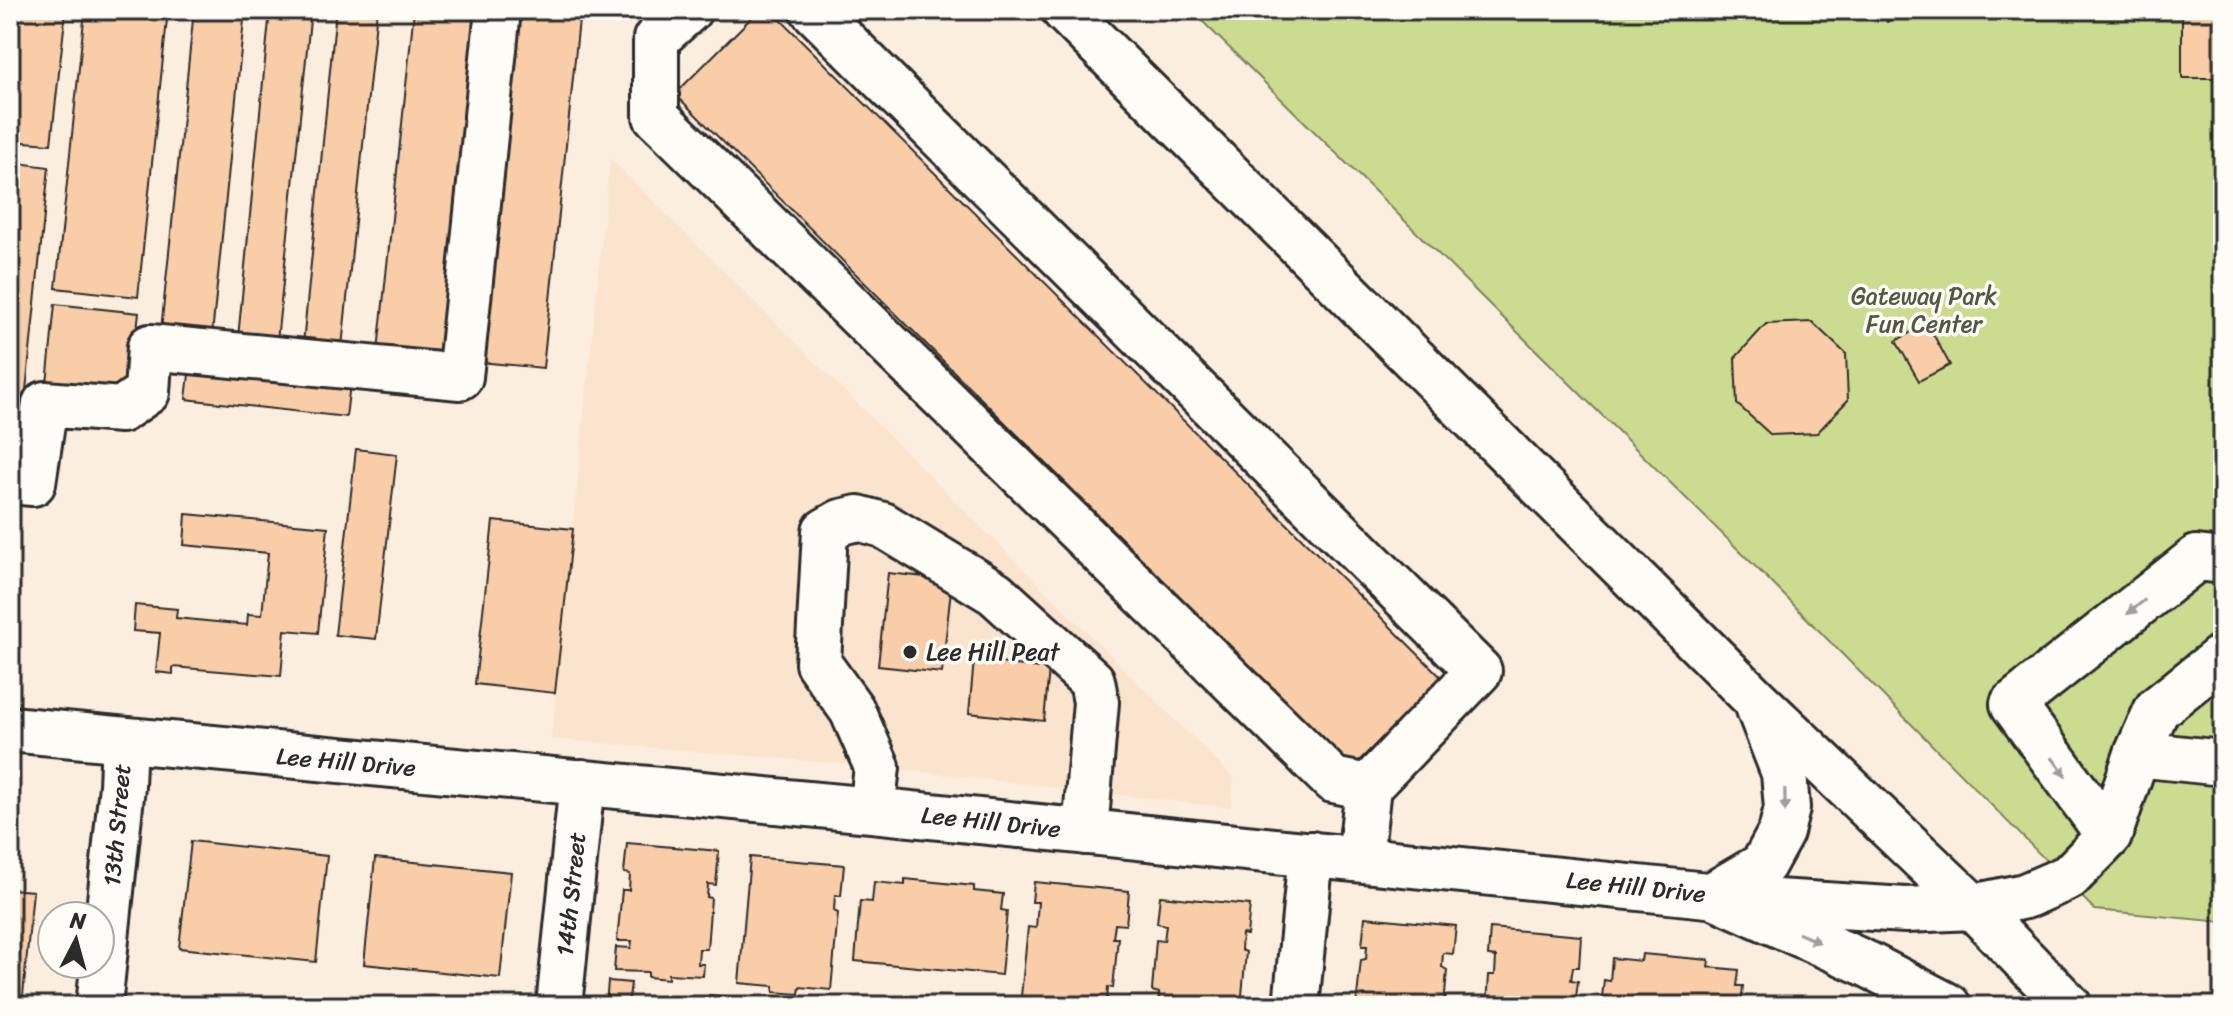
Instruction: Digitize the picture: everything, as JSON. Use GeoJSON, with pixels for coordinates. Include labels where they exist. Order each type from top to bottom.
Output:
{"type":"FeatureCollection","features":[{"type":"Feature","properties":{"kind":"main road"},"geometry":{"type":"LineString","coordinates":[[10,481],[33,483],[45,404],[121,410],[147,392],[150,347],[460,377],[498,10]]}},
{"type":"Feature","properties":{"kind":"main road"},"geometry":{"type":"LineString","coordinates":[[689,10],[656,39],[656,116],[1333,780],[1368,787]]}},
{"type":"Feature","properties":{"kind":"main road"},"geometry":{"type":"LineString","coordinates":[[813,10],[1479,671],[1368,787],[1360,859]]}},
{"type":"Feature","properties":{"kind":"main road"},"geometry":{"type":"LineString","coordinates":[[1064,10],[1755,699],[1973,907],[2069,1006]]}},
{"type":"Feature","properties":{"kind":"main road"},"geometry":{"type":"LineString","coordinates":[[872,810],[877,767],[852,710],[818,663],[825,531],[841,522],[858,518],[883,525],[995,593],[1092,681],[1096,702],[1085,832]]}},
{"type":"Feature","properties":{"kind":"main road"},"geometry":{"type":"LineString","coordinates":[[2109,836],[2013,704],[2197,558],[2223,561]]}},
{"type":"Feature","properties":{"kind":"main road"},"geometry":{"type":"LineString","coordinates":[[2109,836],[2137,754],[2157,709],[2223,656]]}},
{"type":"Feature","properties":{"kind":"main road"},"geometry":{"type":"LineString","coordinates":[[1712,895],[1763,865],[1779,838],[1787,808],[1784,773],[1755,699]]}},
{"type":"Feature","properties":{"kind":"main road","name":"Lee Hill Drive"},"geometry":{"type":"LineString","coordinates":[[10,729],[872,810],[1776,902],[1879,909],[1973,907],[2025,896],[2069,877],[2109,836]]}},
{"type":"Feature","properties":{"kind":"main road","name":"13th Street"},"geometry":{"type":"LineString","coordinates":[[99,1006],[124,740]]}},
{"type":"Feature","properties":{"kind":"main road"},"geometry":{"type":"LineString","coordinates":[[2137,754],[2223,763]]}},
{"type":"Feature","properties":{"kind":"main road","name":"14th Street"},"geometry":{"type":"LineString","coordinates":[[559,1006],[582,782]]}},
{"type":"Feature","properties":{"kind":"main road"},"geometry":{"type":"LineString","coordinates":[[1296,1006],[1311,854]]}},
{"type":"Feature","properties":{"kind":"main road"},"geometry":{"type":"LineString","coordinates":[[1712,895],[1867,964],[1948,1006]]}},
{"type":"Feature","properties":{"kind":"shaded area"},"geometry":{"type":"Polygon","coordinates":[[[610,158],[1234,778],[1231,808],[877,767],[551,739],[610,158]]]}},
{"type":"Feature","properties":{"kind":"green space","name":"Gateway Park Fun Center"},"geometry":{"type":"Polygon","coordinates":[[[1191,10],[2223,10],[2223,922],[2095,910],[1767,578],[1191,10]]]}},
{"type":"Feature","properties":{"kind":"building"},"geometry":{"type":"Polygon","coordinates":[[[10,10],[66,10],[51,144],[10,141],[10,10]]]}},
{"type":"Feature","properties":{"kind":"building"},"geometry":{"type":"Polygon","coordinates":[[[85,10],[168,10],[138,297],[56,288],[85,10]]]}},
{"type":"Feature","properties":{"kind":"building"},"geometry":{"type":"Polygon","coordinates":[[[194,10],[245,10],[212,335],[161,330],[194,10]]]}},
{"type":"Feature","properties":{"kind":"building"},"geometry":{"type":"Polygon","coordinates":[[[270,10],[311,10],[277,341],[238,338],[270,10]]]}},
{"type":"Feature","properties":{"kind":"building"},"geometry":{"type":"Polygon","coordinates":[[[336,10],[377,10],[342,347],[303,344],[336,10]]]}},
{"type":"Feature","properties":{"kind":"building"},"geometry":{"type":"Polygon","coordinates":[[[414,10],[484,10],[447,358],[378,351],[414,10]]]}},
{"type":"Feature","properties":{"kind":"building"},"geometry":{"type":"Polygon","coordinates":[[[516,10],[580,10],[543,368],[480,362],[516,10]]]}},
{"type":"Feature","properties":{"kind":"building"},"geometry":{"type":"Polygon","coordinates":[[[759,10],[771,10],[1442,678],[1352,768],[675,94],[759,10]]]}},
{"type":"Feature","properties":{"kind":"building"},"geometry":{"type":"Polygon","coordinates":[[[1880,10],[1908,10],[1887,22],[1880,10]]]}},
{"type":"Feature","properties":{"kind":"building"},"geometry":{"type":"Polygon","coordinates":[[[2182,10],[2223,10],[2223,78],[2182,78],[2182,10]]]}},
{"type":"Feature","properties":{"kind":"building"},"geometry":{"type":"Polygon","coordinates":[[[10,162],[49,167],[18,468],[10,468],[10,162]]]}},
{"type":"Feature","properties":{"kind":"building"},"geometry":{"type":"Polygon","coordinates":[[[55,304],[139,313],[129,392],[47,384],[55,304]]]}},
{"type":"Feature","properties":{"kind":"building"},"geometry":{"type":"Polygon","coordinates":[[[1812,322],[1846,354],[1848,400],[1817,433],[1771,435],[1737,404],[1735,358],[1766,324],[1812,322]]]}},
{"type":"Feature","properties":{"kind":"building"},"geometry":{"type":"Polygon","coordinates":[[[1927,323],[1950,365],[1919,381],[1896,341],[1927,323]]]}},
{"type":"Feature","properties":{"kind":"building"},"geometry":{"type":"Polygon","coordinates":[[[190,366],[350,384],[346,417],[186,399],[190,366]]]}},
{"type":"Feature","properties":{"kind":"building"},"geometry":{"type":"Polygon","coordinates":[[[356,449],[397,454],[376,639],[335,635],[356,449]]]}},
{"type":"Feature","properties":{"kind":"building"},"geometry":{"type":"Polygon","coordinates":[[[186,514],[328,527],[318,633],[285,630],[281,676],[173,667],[173,674],[156,672],[160,633],[133,631],[135,605],[177,609],[176,618],[247,625],[248,614],[262,615],[268,553],[184,545],[186,514]]]}},
{"type":"Feature","properties":{"kind":"building"},"geometry":{"type":"Polygon","coordinates":[[[493,521],[573,529],[555,693],[475,684],[493,521]]]}},
{"type":"Feature","properties":{"kind":"building"},"geometry":{"type":"Polygon","coordinates":[[[888,573],[952,580],[942,673],[878,666],[888,573]]]}},
{"type":"Feature","properties":{"kind":"building"},"geometry":{"type":"Polygon","coordinates":[[[974,660],[1049,669],[1044,721],[969,713],[974,660]]]}},
{"type":"Feature","properties":{"kind":"building"},"geometry":{"type":"Polygon","coordinates":[[[191,841],[327,856],[316,962],[179,948],[191,841]]]}},
{"type":"Feature","properties":{"kind":"building"},"geometry":{"type":"Polygon","coordinates":[[[627,843],[719,851],[716,885],[708,884],[707,897],[711,898],[707,949],[699,949],[698,964],[704,964],[703,976],[668,974],[668,979],[648,977],[648,972],[614,971],[616,947],[631,948],[632,941],[617,941],[622,890],[629,890],[630,874],[624,873],[627,843]]]}},
{"type":"Feature","properties":{"kind":"building"},"geometry":{"type":"Polygon","coordinates":[[[750,857],[844,865],[841,896],[835,895],[834,911],[838,913],[831,990],[800,987],[799,994],[774,992],[774,986],[739,983],[750,857]]]}},
{"type":"Feature","properties":{"kind":"building"},"geometry":{"type":"Polygon","coordinates":[[[375,858],[511,872],[500,978],[364,964],[375,858]]]}},
{"type":"Feature","properties":{"kind":"building"},"geometry":{"type":"Polygon","coordinates":[[[905,879],[974,886],[974,891],[1003,894],[1001,910],[1007,911],[1001,975],[855,961],[860,901],[872,902],[874,882],[905,885],[905,879]]]}},
{"type":"Feature","properties":{"kind":"building"},"geometry":{"type":"Polygon","coordinates":[[[1034,882],[1129,891],[1126,925],[1115,924],[1113,938],[1118,938],[1113,988],[1108,987],[1107,1001],[1113,1001],[1113,1006],[1020,1006],[1028,927],[1036,928],[1038,902],[1032,902],[1034,882]]]}},
{"type":"Feature","properties":{"kind":"building"},"geometry":{"type":"Polygon","coordinates":[[[10,889],[33,891],[22,1006],[10,1006],[10,889]]]}},
{"type":"Feature","properties":{"kind":"building"},"geometry":{"type":"Polygon","coordinates":[[[1160,896],[1250,905],[1247,935],[1242,934],[1241,950],[1246,952],[1241,1006],[1158,1006],[1159,993],[1152,991],[1156,940],[1164,941],[1166,925],[1157,923],[1160,896]]]}},
{"type":"Feature","properties":{"kind":"building"},"geometry":{"type":"Polygon","coordinates":[[[1365,917],[1456,926],[1453,954],[1443,953],[1442,967],[1447,970],[1444,1006],[1356,1006],[1361,960],[1366,959],[1367,946],[1362,946],[1365,917]]]}},
{"type":"Feature","properties":{"kind":"building"},"geometry":{"type":"Polygon","coordinates":[[[1490,928],[1581,936],[1579,967],[1573,967],[1571,980],[1578,981],[1575,1006],[1487,1006],[1489,975],[1495,975],[1496,957],[1488,956],[1490,928]]]}},
{"type":"Feature","properties":{"kind":"building"},"geometry":{"type":"Polygon","coordinates":[[[1642,954],[1709,960],[1708,967],[1739,970],[1737,986],[1743,986],[1741,1006],[1601,1006],[1604,980],[1610,981],[1612,958],[1641,961],[1642,954]]]}},
{"type":"Feature","properties":{"kind":"building"},"geometry":{"type":"Polygon","coordinates":[[[608,981],[631,983],[628,1006],[606,1006],[608,981]]]}},
{"type":"Feature","properties":{"kind":"building"},"geometry":{"type":"Polygon","coordinates":[[[709,995],[731,997],[731,1003],[739,1006],[708,1006],[709,995]]]}},
{"type":"Feature","properties":{"kind":"building"},"geometry":{"type":"Polygon","coordinates":[[[178,1002],[216,1006],[178,1006],[178,1002]]]}},
{"type":"Feature","properties":{"kind":"place","name":"Lee Hill Peat"},"geometry":{"type":"Point","coordinates":[910,652]}}]}
